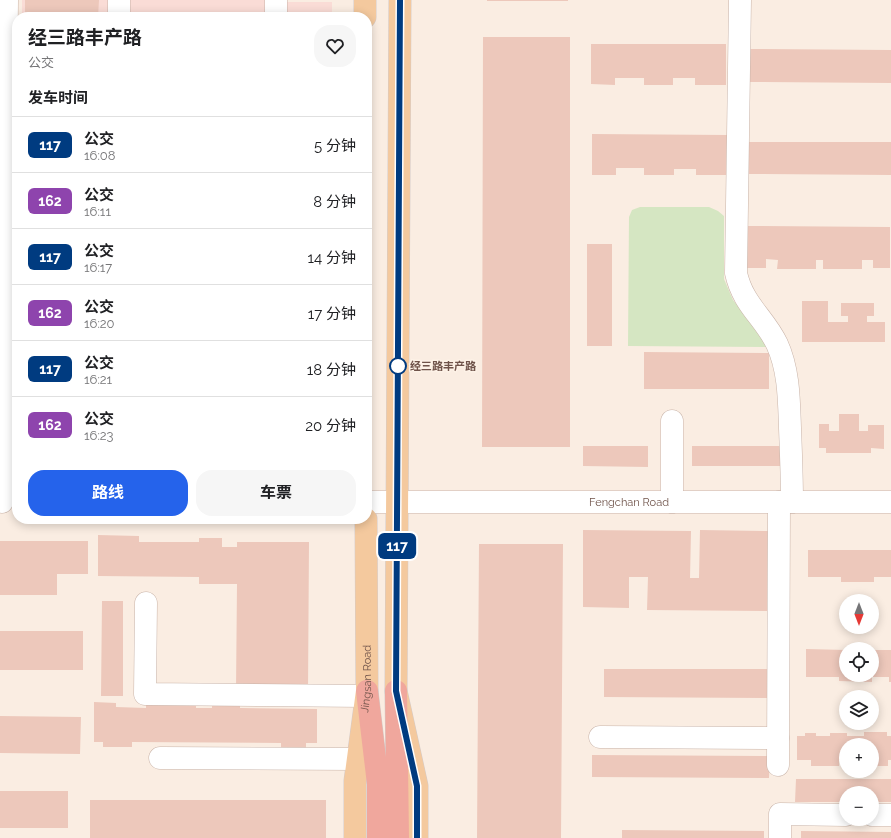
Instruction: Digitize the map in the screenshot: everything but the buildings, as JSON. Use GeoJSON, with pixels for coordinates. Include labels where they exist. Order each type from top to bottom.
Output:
{"type":"FeatureCollection","features":[{"type":"Feature","properties":{"kind":"highway"},"geometry":{"type":"LineString","coordinates":[[396,691],[398,838]]}},
{"type":"Feature","properties":{"kind":"highway"},"geometry":{"type":"LineString","coordinates":[[367,693],[378,784],[378,838]]}},
{"type":"Feature","properties":{"kind":"main road"},"geometry":{"type":"LineString","coordinates":[[365,0],[365,12]]}},
{"type":"Feature","properties":{"kind":"main road"},"geometry":{"type":"LineString","coordinates":[[400,0],[396,691],[417,786],[417,838]]}},
{"type":"Feature","properties":{"kind":"main road","name":"Jingsan Road"},"geometry":{"type":"LineString","coordinates":[[355,838],[355,781],[367,693],[366,524]]}},
{"type":"Feature","properties":{"kind":"street"},"geometry":{"type":"LineString","coordinates":[[6,502],[2,280],[3,58],[7,0]]}},
{"type":"Feature","properties":{"kind":"street"},"geometry":{"type":"LineString","coordinates":[[119,0],[119,12]]}},
{"type":"Feature","properties":{"kind":"street"},"geometry":{"type":"LineString","coordinates":[[276,0],[276,12]]}},
{"type":"Feature","properties":{"kind":"street"},"geometry":{"type":"LineString","coordinates":[[740,0],[736,273],[738,284],[748,304],[769,330],[777,345],[786,373],[789,392],[778,766]]}},
{"type":"Feature","properties":{"kind":"street"},"geometry":{"type":"LineString","coordinates":[[672,421],[672,502]]}},
{"type":"Feature","properties":{"kind":"street","name":"Fengchan Road"},"geometry":{"type":"LineString","coordinates":[[372,502],[891,502]]}},
{"type":"Feature","properties":{"kind":"street"},"geometry":{"type":"LineString","coordinates":[[146,603],[145,694],[367,693]]}},
{"type":"Feature","properties":{"kind":"street"},"geometry":{"type":"LineString","coordinates":[[600,737],[778,738]]}},
{"type":"Feature","properties":{"kind":"street"},"geometry":{"type":"LineString","coordinates":[[160,758],[358,759]]}},
{"type":"Feature","properties":{"kind":"street"},"geometry":{"type":"LineString","coordinates":[[780,838],[780,814],[839,815]]}},
{"type":"Feature","properties":{"kind":"street"},"geometry":{"type":"LineString","coordinates":[[879,815],[891,815]]}},
{"type":"Feature","properties":{"kind":"shaded area"},"geometry":{"type":"Polygon","coordinates":[[[22,0],[286,0],[286,2],[332,2],[332,12],[22,12],[22,0]]]}},
{"type":"Feature","properties":{"kind":"green space"},"geometry":{"type":"Polygon","coordinates":[[[640,207],[709,207],[718,211],[724,216],[724,279],[733,300],[764,338],[767,347],[628,346],[629,217],[632,210],[640,207]]]}},
{"type":"Feature","properties":{"kind":"bus line","name":"117"},"geometry":{"type":"LineString","coordinates":[[400,0],[396,691],[417,786],[417,838]]}},
{"type":"Feature","properties":{"kind":"place","name":"经三路丰产路"},"geometry":{"type":"Point","coordinates":[398,366]}}]}
